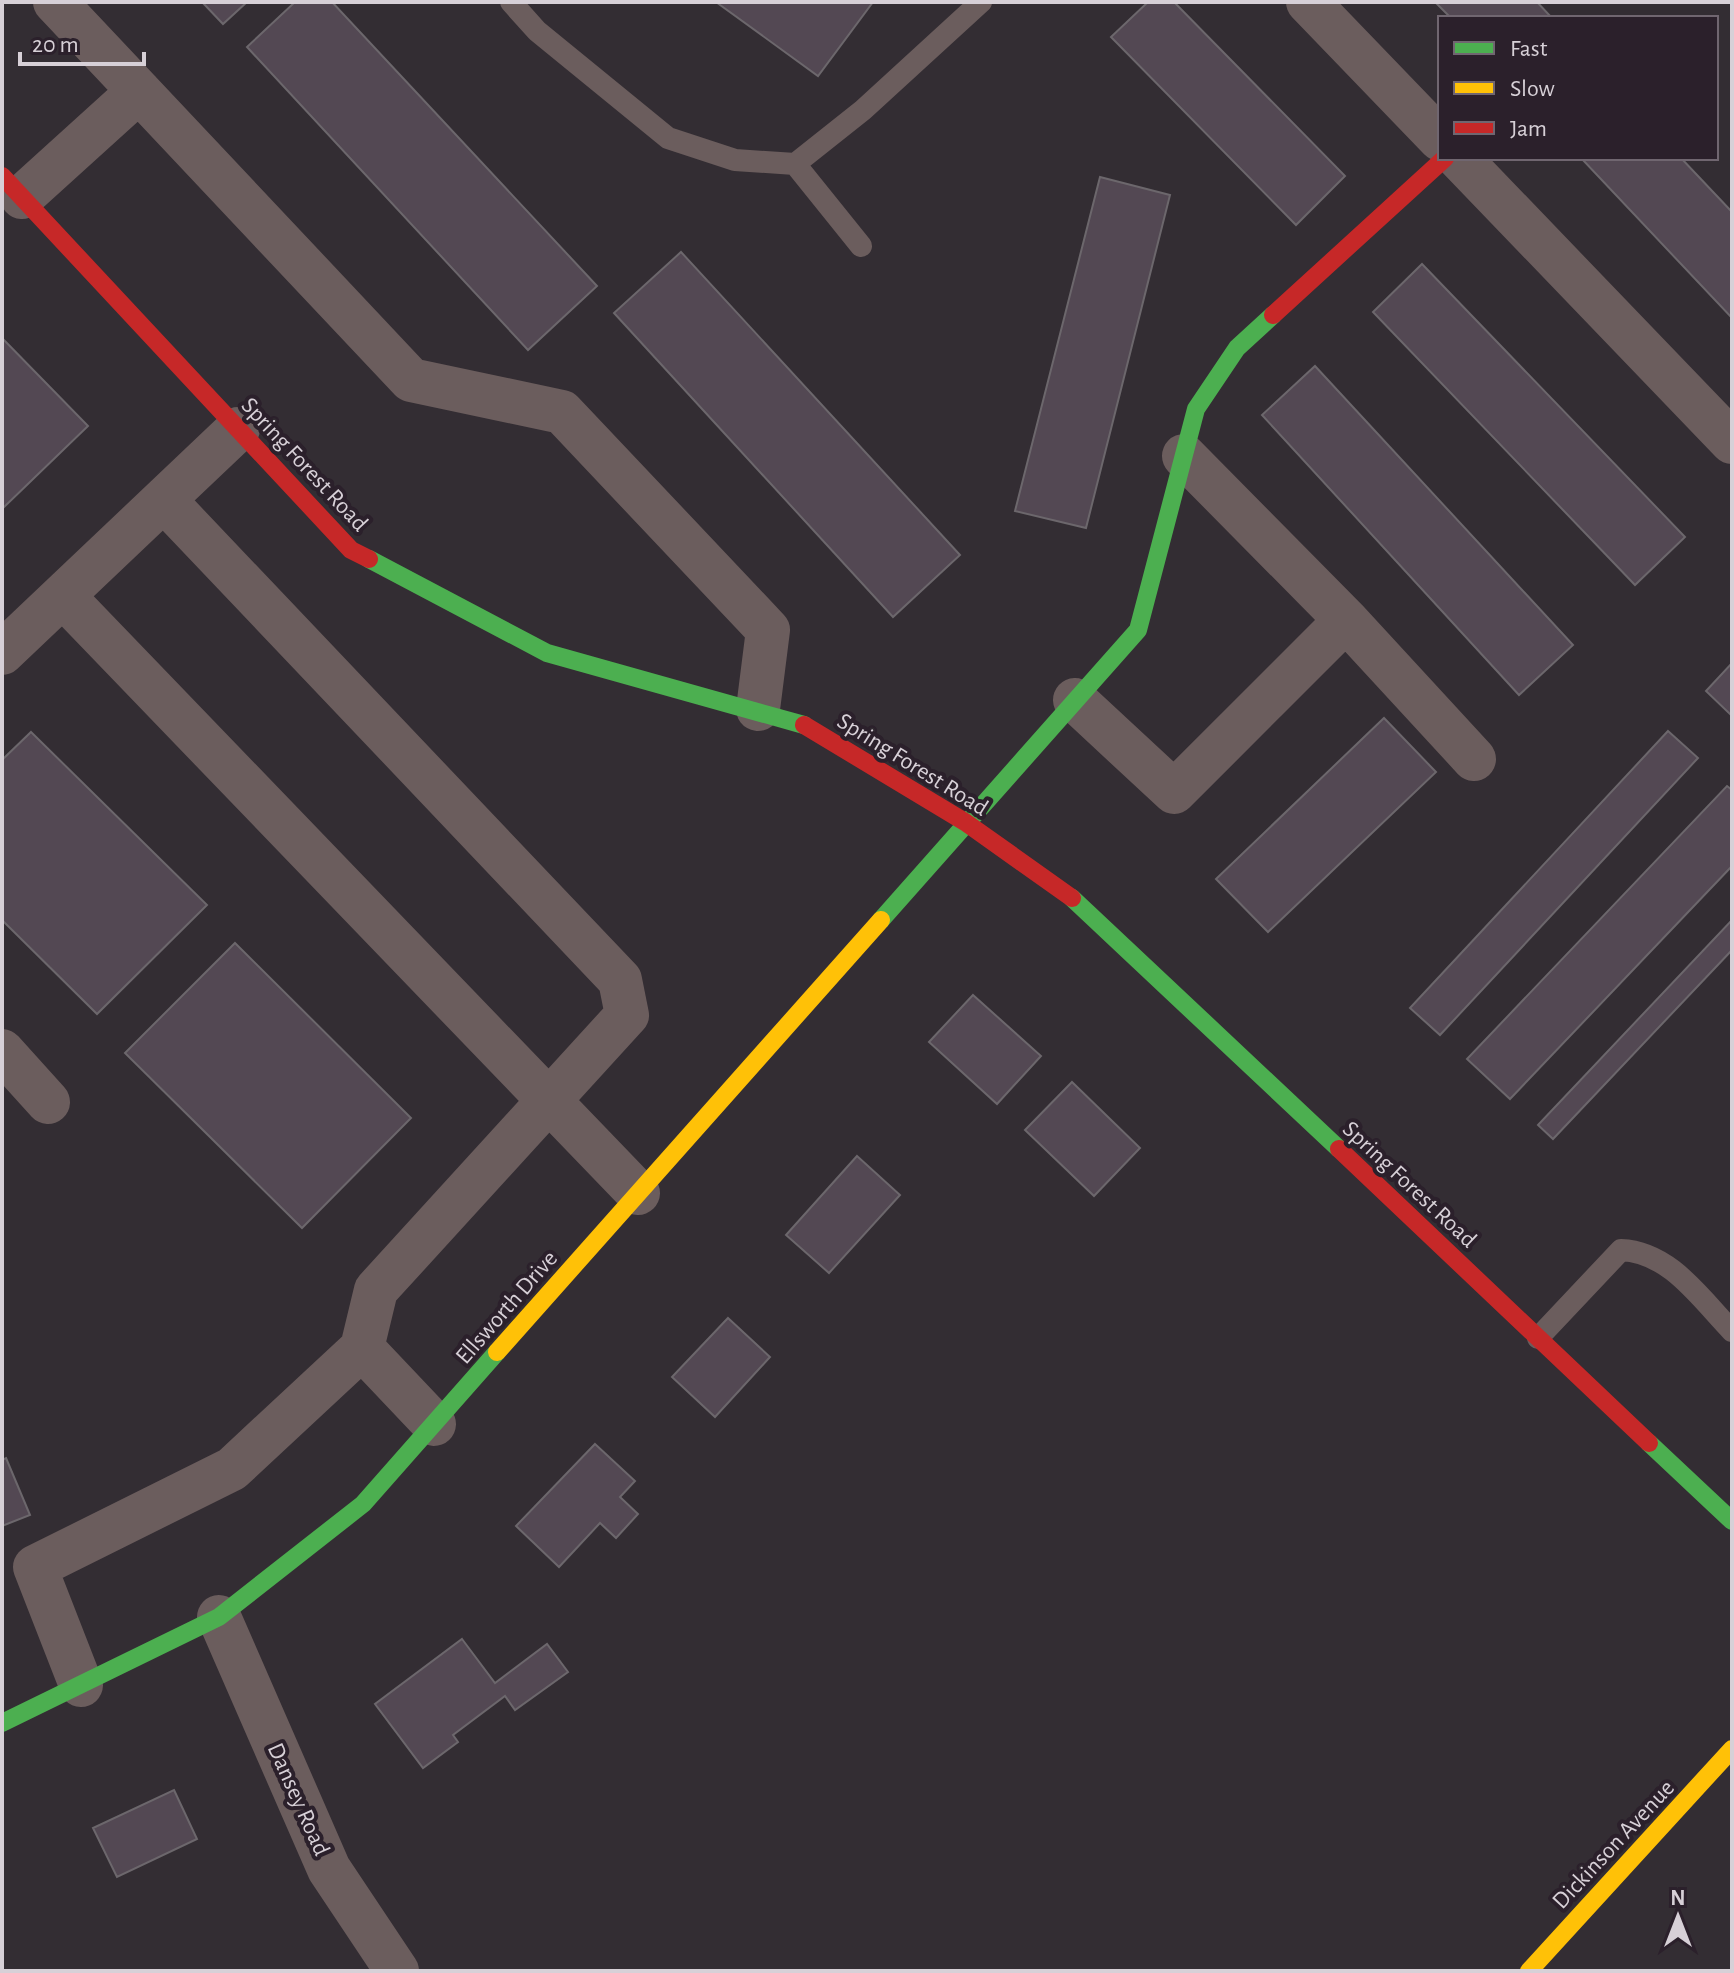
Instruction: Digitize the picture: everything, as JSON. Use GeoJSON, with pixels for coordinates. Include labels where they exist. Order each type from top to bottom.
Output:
{"type":"FeatureCollection","features":[{"type":"Feature","properties":{"kind":"street"},"geometry":{"type":"LineString","coordinates":[[55,2],[411,380],[562,412],[768,630],[758,709]]}},
{"type":"Feature","properties":{"kind":"street"},"geometry":{"type":"LineString","coordinates":[[1308,2],[1438,137]]}},
{"type":"Feature","properties":{"kind":"street"},"geometry":{"type":"LineString","coordinates":[[12,186],[139,91]]}},
{"type":"Feature","properties":{"kind":"street","name":"Ellsworth Drive"},"geometry":{"type":"LineString","coordinates":[[2,1723],[219,1617],[363,1504],[1138,630],[1196,409],[1237,348],[1443,160]]}},
{"type":"Feature","properties":{"kind":"street"},"geometry":{"type":"LineString","coordinates":[[1461,160],[1732,442]]}},
{"type":"Feature","properties":{"kind":"street","name":"Spring Forest Road"},"geometry":{"type":"LineString","coordinates":[[12,186],[351,550],[547,653],[758,709],[804,725],[965,822],[1076,901],[1732,1521]]}},
{"type":"Feature","properties":{"kind":"street"},"geometry":{"type":"LineString","coordinates":[[2,653],[238,429]]}},
{"type":"Feature","properties":{"kind":"street"},"geometry":{"type":"LineString","coordinates":[[1184,456],[1346,620],[1474,759]]}},
{"type":"Feature","properties":{"kind":"street"},"geometry":{"type":"LineString","coordinates":[[81,1685],[35,1567],[232,1469],[362,1348],[376,1290],[627,1015],[620,980],[164,500]]}},
{"type":"Feature","properties":{"kind":"street"},"geometry":{"type":"LineString","coordinates":[[63,596],[638,1193]]}},
{"type":"Feature","properties":{"kind":"street"},"geometry":{"type":"LineString","coordinates":[[1075,700],[1174,792],[1346,620]]}},
{"type":"Feature","properties":{"kind":"street"},"geometry":{"type":"LineString","coordinates":[[2,1051],[48,1102]]}},
{"type":"Feature","properties":{"kind":"street"},"geometry":{"type":"LineString","coordinates":[[362,1348],[434,1424]]}},
{"type":"Feature","properties":{"kind":"street","name":"Dansey Road"},"geometry":{"type":"LineString","coordinates":[[219,1617],[329,1869],[397,1971]]}},
{"type":"Feature","properties":{"kind":"street","name":"Dickinson Avenue"},"geometry":{"type":"LineString","coordinates":[[1529,1971],[1732,1749]]}},
{"type":"Feature","properties":{"kind":"lane"},"geometry":{"type":"LineString","coordinates":[[511,2],[537,31],[668,138],[735,160],[795,164],[863,110],[981,2]]}},
{"type":"Feature","properties":{"kind":"lane"},"geometry":{"type":"LineString","coordinates":[[795,164],[861,246]]}},
{"type":"Feature","properties":{"kind":"lane"},"geometry":{"type":"LineString","coordinates":[[1538,1338],[1621,1250],[1639,1251],[1664,1261],[1732,1331]]}},
{"type":"Feature","properties":{"kind":"building"},"geometry":{"type":"Polygon","coordinates":[[[202,2],[247,2],[223,24],[202,2]]]}},
{"type":"Feature","properties":{"kind":"building"},"geometry":{"type":"Polygon","coordinates":[[[295,2],[332,2],[597,286],[528,350],[247,47],[295,2]]]}},
{"type":"Feature","properties":{"kind":"building"},"geometry":{"type":"Polygon","coordinates":[[[716,2],[873,2],[818,76],[716,2]]]}},
{"type":"Feature","properties":{"kind":"building"},"geometry":{"type":"Polygon","coordinates":[[[1148,2],[1174,2],[1345,176],[1296,225],[1111,37],[1148,2]]]}},
{"type":"Feature","properties":{"kind":"building"},"geometry":{"type":"Polygon","coordinates":[[[1435,2],[1537,2],[1550,16],[1449,16],[1435,2]]]}},
{"type":"Feature","properties":{"kind":"building"},"geometry":{"type":"Polygon","coordinates":[[[1583,160],[1683,160],[1732,212],[1732,318],[1583,160]]]}},
{"type":"Feature","properties":{"kind":"building"},"geometry":{"type":"Polygon","coordinates":[[[1100,177],[1170,195],[1086,528],[1015,511],[1100,177]]]}},
{"type":"Feature","properties":{"kind":"building"},"geometry":{"type":"Polygon","coordinates":[[[681,252],[960,555],[893,617],[614,313],[681,252]]]}},
{"type":"Feature","properties":{"kind":"building"},"geometry":{"type":"Polygon","coordinates":[[[1422,264],[1685,537],[1635,585],[1373,312],[1422,264]]]}},
{"type":"Feature","properties":{"kind":"building"},"geometry":{"type":"Polygon","coordinates":[[[2,338],[88,426],[2,509],[2,338]]]}},
{"type":"Feature","properties":{"kind":"building"},"geometry":{"type":"Polygon","coordinates":[[[1315,366],[1573,645],[1519,695],[1262,415],[1315,366]]]}},
{"type":"Feature","properties":{"kind":"building"},"geometry":{"type":"Polygon","coordinates":[[[1732,663],[1732,716],[1706,691],[1732,663]]]}},
{"type":"Feature","properties":{"kind":"building"},"geometry":{"type":"Polygon","coordinates":[[[1384,718],[1436,772],[1268,932],[1216,879],[1384,718]]]}},
{"type":"Feature","properties":{"kind":"building"},"geometry":{"type":"Polygon","coordinates":[[[1668,731],[1698,758],[1440,1035],[1410,1008],[1668,731]]]}},
{"type":"Feature","properties":{"kind":"building"},"geometry":{"type":"Polygon","coordinates":[[[31,732],[207,905],[97,1014],[2,920],[2,760],[31,732]]]}},
{"type":"Feature","properties":{"kind":"building"},"geometry":{"type":"Polygon","coordinates":[[[1727,786],[1732,790],[1732,866],[1510,1099],[1467,1059],[1727,786]]]}},
{"type":"Feature","properties":{"kind":"building"},"geometry":{"type":"Polygon","coordinates":[[[1732,920],[1732,950],[1553,1139],[1538,1125],[1732,920]]]}},
{"type":"Feature","properties":{"kind":"building"},"geometry":{"type":"Polygon","coordinates":[[[235,943],[411,1118],[302,1228],[125,1053],[235,943]]]}},
{"type":"Feature","properties":{"kind":"building"},"geometry":{"type":"Polygon","coordinates":[[[973,995],[1041,1056],[997,1104],[929,1042],[973,995]]]}},
{"type":"Feature","properties":{"kind":"building"},"geometry":{"type":"Polygon","coordinates":[[[1072,1082],[1140,1148],[1094,1196],[1025,1130],[1072,1082]]]}},
{"type":"Feature","properties":{"kind":"building"},"geometry":{"type":"Polygon","coordinates":[[[857,1156],[900,1195],[829,1273],[786,1235],[857,1156]]]}},
{"type":"Feature","properties":{"kind":"building"},"geometry":{"type":"Polygon","coordinates":[[[728,1318],[770,1357],[715,1417],[672,1377],[728,1318]]]}},
{"type":"Feature","properties":{"kind":"building"},"geometry":{"type":"Polygon","coordinates":[[[595,1444],[635,1481],[620,1497],[638,1514],[616,1538],[600,1523],[559,1567],[516,1526],[595,1444]]]}},
{"type":"Feature","properties":{"kind":"building"},"geometry":{"type":"Polygon","coordinates":[[[6,1458],[30,1515],[2,1526],[2,1460],[6,1458]]]}},
{"type":"Feature","properties":{"kind":"building"},"geometry":{"type":"Polygon","coordinates":[[[462,1639],[495,1683],[547,1644],[568,1672],[515,1710],[505,1696],[453,1735],[458,1742],[423,1768],[375,1704],[462,1639]]]}},
{"type":"Feature","properties":{"kind":"building"},"geometry":{"type":"Polygon","coordinates":[[[174,1790],[197,1839],[117,1877],[93,1828],[174,1790]]]}},
{"type":"Feature","properties":{"kind":"traffic: fast"},"geometry":{"type":"LineString","coordinates":[[881,920],[1138,630],[1196,409],[1237,348],[1273,315]]}},
{"type":"Feature","properties":{"kind":"traffic: fast"},"geometry":{"type":"LineString","coordinates":[[369,559],[547,653],[804,725]]}},
{"type":"Feature","properties":{"kind":"traffic: fast"},"geometry":{"type":"LineString","coordinates":[[1072,898],[1339,1149]]}},
{"type":"Feature","properties":{"kind":"traffic: fast"},"geometry":{"type":"LineString","coordinates":[[2,1723],[219,1617],[363,1504],[497,1352]]}},
{"type":"Feature","properties":{"kind":"traffic: fast"},"geometry":{"type":"LineString","coordinates":[[1649,1443],[1732,1521]]}},
{"type":"Feature","properties":{"kind":"traffic: slow"},"geometry":{"type":"LineString","coordinates":[[497,1352],[881,920]]}},
{"type":"Feature","properties":{"kind":"traffic: slow"},"geometry":{"type":"LineString","coordinates":[[1529,1971],[1732,1749]]}},
{"type":"Feature","properties":{"kind":"traffic: jam"},"geometry":{"type":"LineString","coordinates":[[1273,315],[1443,160]]}},
{"type":"Feature","properties":{"kind":"traffic: jam"},"geometry":{"type":"LineString","coordinates":[[2,176],[351,550],[369,559]]}},
{"type":"Feature","properties":{"kind":"traffic: jam"},"geometry":{"type":"LineString","coordinates":[[804,725],[965,822],[1072,898]]}},
{"type":"Feature","properties":{"kind":"traffic: jam"},"geometry":{"type":"LineString","coordinates":[[1339,1149],[1649,1443]]}}]}
